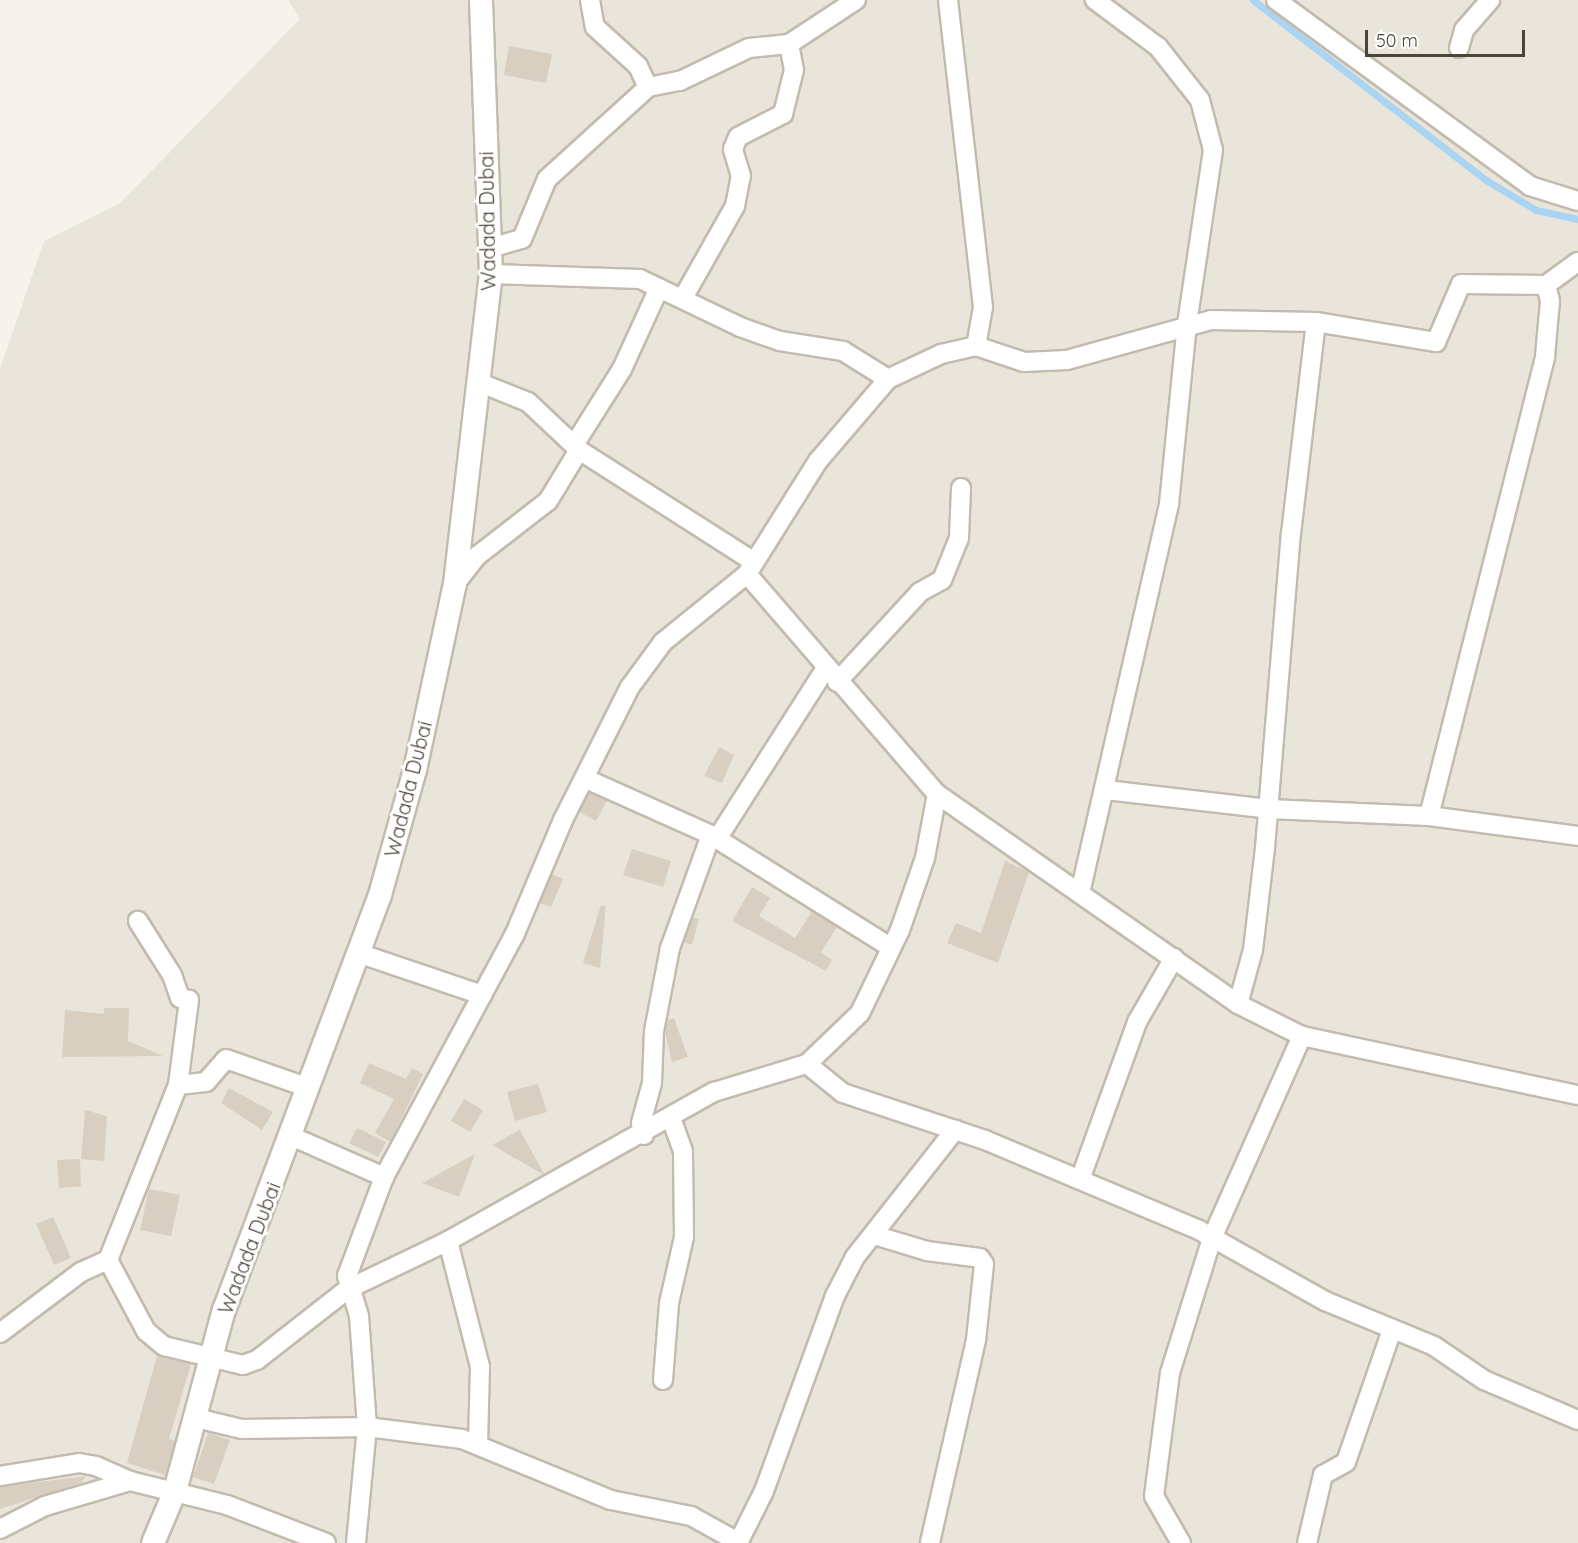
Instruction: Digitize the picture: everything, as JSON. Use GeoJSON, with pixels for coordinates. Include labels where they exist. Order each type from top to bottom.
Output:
{"type":"FeatureCollection","features":[{"type":"Feature","properties":{"kind":"street","name":"Wadada Dubai"},"geometry":{"type":"LineString","coordinates":[[153,1543],[175,1491],[196,1418],[208,1360],[358,953],[415,770],[456,584],[491,274],[481,0]]}},
{"type":"Feature","properties":{"kind":"street"},"geometry":{"type":"LineString","coordinates":[[590,0],[595,27],[638,66],[648,87]]}},
{"type":"Feature","properties":{"kind":"street"},"geometry":{"type":"LineString","coordinates":[[490,248],[522,239],[547,179],[648,87],[680,81],[749,48],[789,44],[856,0]]}},
{"type":"Feature","properties":{"kind":"street"},"geometry":{"type":"LineString","coordinates":[[948,0],[983,307],[976,346]]}},
{"type":"Feature","properties":{"kind":"street"},"geometry":{"type":"LineString","coordinates":[[1080,892],[1106,790],[1169,504],[1187,324],[1214,150],[1200,100],[1158,47],[1095,0]]}},
{"type":"Feature","properties":{"kind":"street"},"geometry":{"type":"LineString","coordinates":[[1276,0],[1530,186],[1578,201]]}},
{"type":"Feature","properties":{"kind":"street"},"geometry":{"type":"LineString","coordinates":[[1459,48],[1464,30],[1490,0]]}},
{"type":"Feature","properties":{"kind":"street"},"geometry":{"type":"LineString","coordinates":[[682,298],[735,206],[741,176],[733,149],[738,137],[783,114],[794,70],[789,44]]}},
{"type":"Feature","properties":{"kind":"street"},"geometry":{"type":"LineString","coordinates":[[356,1543],[367,1427],[359,1316],[348,1288],[352,1256],[384,1178],[482,995],[630,687],[663,642],[749,567],[818,461],[888,379],[941,354],[976,346],[1024,362],[1066,360],[1187,324],[1316,322],[1436,342],[1461,284],[1545,285],[1578,262]]}},
{"type":"Feature","properties":{"kind":"street"},"geometry":{"type":"LineString","coordinates":[[491,274],[640,279],[780,341],[843,351],[868,362],[888,379]]}},
{"type":"Feature","properties":{"kind":"street"},"geometry":{"type":"LineString","coordinates":[[1429,816],[1545,356],[1550,301],[1545,285]]}},
{"type":"Feature","properties":{"kind":"street"},"geometry":{"type":"LineString","coordinates":[[456,584],[477,556],[548,501],[622,369],[659,288]]}},
{"type":"Feature","properties":{"kind":"street"},"geometry":{"type":"LineString","coordinates":[[1238,1004],[1253,950],[1269,809],[1291,534],[1316,322]]}},
{"type":"Feature","properties":{"kind":"street"},"geometry":{"type":"LineString","coordinates":[[478,382],[528,402],[577,448],[749,567],[832,675],[937,794],[1238,1004],[1302,1035],[1578,1095]]}},
{"type":"Feature","properties":{"kind":"street"},"geometry":{"type":"LineString","coordinates":[[644,1135],[654,1030],[670,948],[714,837],[832,675],[920,592],[942,580],[959,538],[961,488]]}},
{"type":"Feature","properties":{"kind":"street"},"geometry":{"type":"LineString","coordinates":[[586,779],[714,837],[890,947]]}},
{"type":"Feature","properties":{"kind":"street"},"geometry":{"type":"LineString","coordinates":[[1106,790],[1269,809],[1429,816],[1578,837]]}},
{"type":"Feature","properties":{"kind":"street"},"geometry":{"type":"LineString","coordinates":[[108,1260],[146,1331],[164,1346],[208,1360],[243,1365],[256,1360],[348,1288],[448,1242],[672,1121],[714,1092],[807,1064],[860,1013],[890,947],[925,858],[937,794]]}},
{"type":"Feature","properties":{"kind":"street"},"geometry":{"type":"LineString","coordinates":[[0,1333],[81,1272],[108,1260],[178,1085],[189,1000],[180,998],[172,975],[138,921]]}},
{"type":"Feature","properties":{"kind":"street"},"geometry":{"type":"LineString","coordinates":[[358,953],[482,995]]}},
{"type":"Feature","properties":{"kind":"street"},"geometry":{"type":"LineString","coordinates":[[1081,1177],[1137,1022],[1174,958]]}},
{"type":"Feature","properties":{"kind":"street"},"geometry":{"type":"LineString","coordinates":[[1186,1542],[1154,1496],[1160,1424],[1184,1321],[1212,1238],[1302,1035]]}},
{"type":"Feature","properties":{"kind":"street"},"geometry":{"type":"LineString","coordinates":[[178,1085],[206,1082],[226,1059],[309,1088]]}},
{"type":"Feature","properties":{"kind":"street"},"geometry":{"type":"LineString","coordinates":[[807,1064],[843,1093],[955,1130],[1081,1177],[1212,1238],[1324,1301],[1434,1346],[1484,1380],[1578,1420]]}},
{"type":"Feature","properties":{"kind":"street"},"geometry":{"type":"LineString","coordinates":[[663,1380],[669,1303],[684,1237],[683,1150],[672,1121]]}},
{"type":"Feature","properties":{"kind":"street"},"geometry":{"type":"LineString","coordinates":[[196,1418],[242,1429],[367,1427],[478,1443],[569,1486],[691,1516],[738,1543],[764,1491],[835,1296],[874,1235],[955,1130]]}},
{"type":"Feature","properties":{"kind":"street"},"geometry":{"type":"LineString","coordinates":[[291,1136],[384,1178]]}},
{"type":"Feature","properties":{"kind":"street"},"geometry":{"type":"LineString","coordinates":[[874,1235],[927,1251],[980,1258],[984,1264],[974,1350],[930,1543]]}},
{"type":"Feature","properties":{"kind":"street"},"geometry":{"type":"LineString","coordinates":[[448,1242],[480,1367],[478,1443]]}},
{"type":"Feature","properties":{"kind":"street"},"geometry":{"type":"LineString","coordinates":[[1307,1543],[1323,1475],[1346,1462],[1392,1330]]}},
{"type":"Feature","properties":{"kind":"street"},"geometry":{"type":"LineString","coordinates":[[0,1476],[79,1463],[130,1481],[175,1491],[326,1543]]}},
{"type":"Feature","properties":{"kind":"street"},"geometry":{"type":"LineString","coordinates":[[0,1529],[45,1506],[130,1481]]}},
{"type":"Feature","properties":{"kind":"shaded area"},"geometry":{"type":"Polygon","coordinates":[[[288,0],[1578,0],[1578,1543],[0,1543],[0,369],[44,241],[120,203],[300,19],[288,0]]]}},
{"type":"Feature","properties":{"kind":"building"},"geometry":{"type":"Polygon","coordinates":[[[509,46],[552,54],[546,83],[504,75],[509,46]]]}},
{"type":"Feature","properties":{"kind":"building"},"geometry":{"type":"Polygon","coordinates":[[[719,747],[734,755],[722,783],[704,776],[719,747]]]}},
{"type":"Feature","properties":{"kind":"building"},"geometry":{"type":"Polygon","coordinates":[[[589,793],[607,801],[596,821],[579,812],[589,793]]]}},
{"type":"Feature","properties":{"kind":"building"},"geometry":{"type":"Polygon","coordinates":[[[632,849],[671,861],[663,887],[623,875],[632,849]]]}},
{"type":"Feature","properties":{"kind":"building"},"geometry":{"type":"Polygon","coordinates":[[[1005,861],[1029,872],[998,963],[947,943],[956,923],[981,933],[1005,861]]]}},
{"type":"Feature","properties":{"kind":"building"},"geometry":{"type":"Polygon","coordinates":[[[552,874],[563,879],[551,907],[540,903],[552,874]]]}},
{"type":"Feature","properties":{"kind":"building"},"geometry":{"type":"Polygon","coordinates":[[[752,887],[770,898],[759,916],[795,938],[812,911],[837,927],[821,952],[832,960],[826,971],[732,921],[752,887]]]}},
{"type":"Feature","properties":{"kind":"building"},"geometry":{"type":"Polygon","coordinates":[[[601,905],[606,906],[600,968],[583,963],[601,905]]]}},
{"type":"Feature","properties":{"kind":"building"},"geometry":{"type":"Polygon","coordinates":[[[693,918],[699,919],[692,945],[684,942],[693,918]]]}},
{"type":"Feature","properties":{"kind":"building"},"geometry":{"type":"Polygon","coordinates":[[[104,1008],[129,1008],[128,1041],[163,1056],[62,1057],[65,1010],[104,1014],[104,1008]]]}},
{"type":"Feature","properties":{"kind":"building"},"geometry":{"type":"Polygon","coordinates":[[[674,1018],[688,1057],[672,1062],[665,1032],[668,1020],[674,1018]]]}},
{"type":"Feature","properties":{"kind":"building"},"geometry":{"type":"Polygon","coordinates":[[[369,1063],[406,1079],[412,1068],[423,1074],[390,1142],[375,1133],[394,1099],[360,1083],[369,1063]]]}},
{"type":"Feature","properties":{"kind":"building"},"geometry":{"type":"Polygon","coordinates":[[[538,1084],[547,1112],[515,1121],[507,1092],[538,1084]]]}},
{"type":"Feature","properties":{"kind":"building"},"geometry":{"type":"Polygon","coordinates":[[[229,1088],[273,1112],[262,1130],[221,1103],[229,1088]]]}},
{"type":"Feature","properties":{"kind":"building"},"geometry":{"type":"Polygon","coordinates":[[[464,1099],[483,1110],[470,1132],[451,1121],[464,1099]]]}},
{"type":"Feature","properties":{"kind":"building"},"geometry":{"type":"Polygon","coordinates":[[[85,1110],[107,1116],[104,1161],[81,1159],[85,1110]]]}},
{"type":"Feature","properties":{"kind":"building"},"geometry":{"type":"Polygon","coordinates":[[[357,1128],[386,1142],[378,1157],[349,1143],[357,1128]]]}},
{"type":"Feature","properties":{"kind":"building"},"geometry":{"type":"Polygon","coordinates":[[[520,1130],[544,1174],[544,1175],[492,1145],[520,1130]]]}},
{"type":"Feature","properties":{"kind":"building"},"geometry":{"type":"Polygon","coordinates":[[[475,1154],[459,1197],[422,1183],[451,1167],[475,1154]]]}},
{"type":"Feature","properties":{"kind":"building"},"geometry":{"type":"Polygon","coordinates":[[[80,1159],[81,1186],[59,1188],[57,1160],[80,1159]]]}},
{"type":"Feature","properties":{"kind":"building"},"geometry":{"type":"Polygon","coordinates":[[[149,1189],[180,1195],[171,1236],[140,1230],[149,1189]]]}},
{"type":"Feature","properties":{"kind":"building"},"geometry":{"type":"Polygon","coordinates":[[[53,1217],[71,1258],[54,1265],[36,1224],[53,1217]]]}},
{"type":"Feature","properties":{"kind":"building"},"geometry":{"type":"Polygon","coordinates":[[[157,1356],[191,1364],[169,1439],[175,1441],[165,1475],[127,1463],[157,1356]]]}},
{"type":"Feature","properties":{"kind":"building"},"geometry":{"type":"Polygon","coordinates":[[[208,1433],[230,1440],[214,1484],[193,1477],[208,1433]]]}},
{"type":"Feature","properties":{"kind":"building"},"geometry":{"type":"Polygon","coordinates":[[[86,1476],[81,1483],[0,1509],[0,1487],[86,1476]]]}},
{"type":"Feature","properties":{"kind":"waterway"},"geometry":{"type":"LineString","coordinates":[[1253,0],[1486,180],[1536,210],[1578,219]]}}]}
